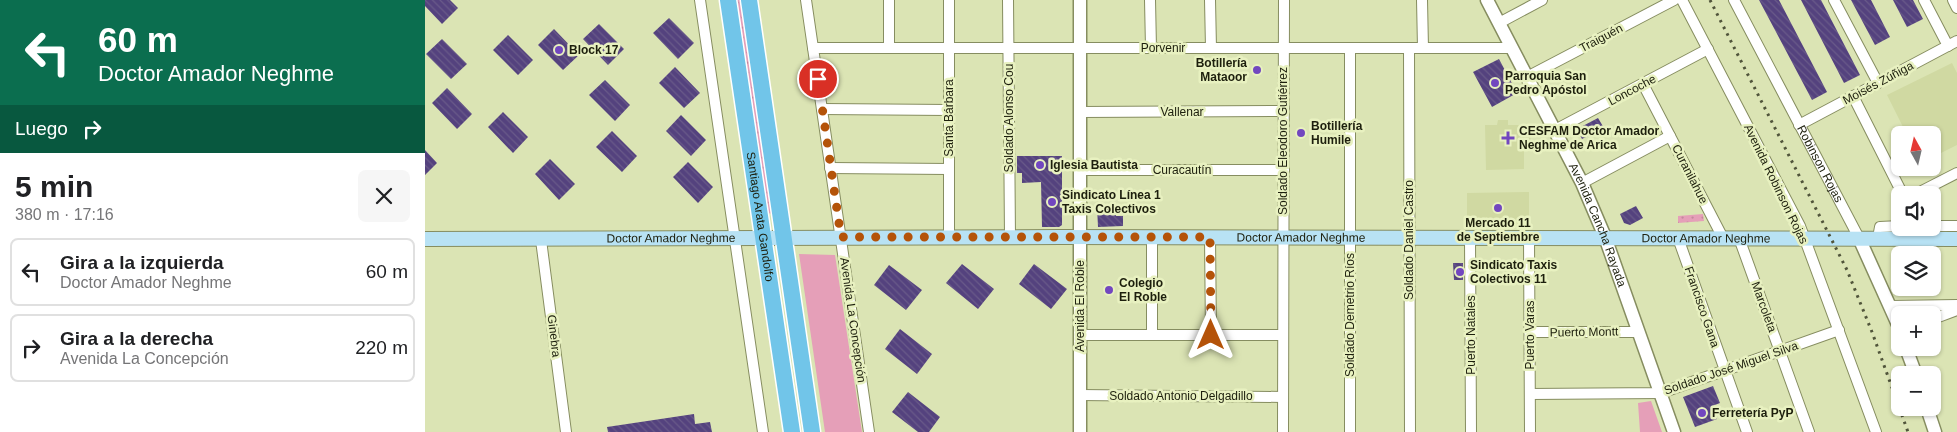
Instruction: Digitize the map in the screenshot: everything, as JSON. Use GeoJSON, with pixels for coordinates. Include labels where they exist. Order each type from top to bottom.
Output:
{"type":"FeatureCollection","features":[{"type":"Feature","properties":{"kind":"main road","name":"Santiago Arata Gandolfo"},"geometry":{"type":"LineString","coordinates":[[728,0],[791,432]]}},
{"type":"Feature","properties":{"kind":"main road","name":"Santiago Arata Gandolfo"},"geometry":{"type":"LineString","coordinates":[[749,0],[812,432]]}},
{"type":"Feature","properties":{"kind":"main road","name":"Doctor Amador Neghme"},"geometry":{"type":"LineString","coordinates":[[425,239],[1605,237],[1957,239]]}},
{"type":"Feature","properties":{"kind":"street"},"geometry":{"type":"LineString","coordinates":[[700,0],[763,432]]}},
{"type":"Feature","properties":{"kind":"street","name":"Avenida La Concepción"},"geometry":{"type":"LineString","coordinates":[[806,0],[869,432]]}},
{"type":"Feature","properties":{"kind":"street"},"geometry":{"type":"LineString","coordinates":[[889,0],[889,48]]}},
{"type":"Feature","properties":{"kind":"street","name":"Santa Bárbara"},"geometry":{"type":"LineString","coordinates":[[949,0],[949,237]]}},
{"type":"Feature","properties":{"kind":"street","name":"Soldado Alonso Cou"},"geometry":{"type":"LineString","coordinates":[[1008,0],[1010,237]]}},
{"type":"Feature","properties":{"kind":"street","name":"Avenida El Roble"},"geometry":{"type":"LineString","coordinates":[[1080,0],[1080,432]]}},
{"type":"Feature","properties":{"kind":"street"},"geometry":{"type":"LineString","coordinates":[[1150,0],[1151,48]]}},
{"type":"Feature","properties":{"kind":"street"},"geometry":{"type":"LineString","coordinates":[[1210,0],[1211,48]]}},
{"type":"Feature","properties":{"kind":"street","name":"Soldado Eleodoro Gutiérrez"},"geometry":{"type":"LineString","coordinates":[[1283,432],[1284,0]]}},
{"type":"Feature","properties":{"kind":"street"},"geometry":{"type":"LineString","coordinates":[[1422,0],[1423,48]]}},
{"type":"Feature","properties":{"kind":"street","name":"Avenida Cancha Rayada"},"geometry":{"type":"LineString","coordinates":[[1487,0],[1583,182],[1605,237],[1674,432]]}},
{"type":"Feature","properties":{"kind":"street"},"geometry":{"type":"LineString","coordinates":[[1499,23],[1542,0]]}},
{"type":"Feature","properties":{"kind":"street","name":"Traiguén"},"geometry":{"type":"LineString","coordinates":[[1527,77],[1674,0]]}},
{"type":"Feature","properties":{"kind":"street","name":"Avenida Robinson Rojas"},"geometry":{"type":"LineString","coordinates":[[1682,0],[1804,238],[1876,432]]}},
{"type":"Feature","properties":{"kind":"street","name":"Robinson Rojas"},"geometry":{"type":"LineString","coordinates":[[1734,0],[1859,238],[1891,306]]}},
{"type":"Feature","properties":{"kind":"street"},"geometry":{"type":"LineString","coordinates":[[1834,0],[1878,83]]}},
{"type":"Feature","properties":{"kind":"street"},"geometry":{"type":"LineString","coordinates":[[1924,0],[1953,43]]}},
{"type":"Feature","properties":{"kind":"street"},"geometry":{"type":"LineString","coordinates":[[1953,0],[1957,8]]}},
{"type":"Feature","properties":{"kind":"street","name":"Moisés Zúñiga"},"geometry":{"type":"LineString","coordinates":[[1799,125],[1953,43]]}},
{"type":"Feature","properties":{"kind":"street","name":"Porvenir"},"geometry":{"type":"LineString","coordinates":[[813,48],[1512,48]]}},
{"type":"Feature","properties":{"kind":"street","name":"Soldado Demetrio Ríos"},"geometry":{"type":"LineString","coordinates":[[1350,48],[1350,432]]}},
{"type":"Feature","properties":{"kind":"street","name":"Soldado Daniel Castro"},"geometry":{"type":"LineString","coordinates":[[1409,48],[1410,432]]}},
{"type":"Feature","properties":{"kind":"street","name":"Loncoche"},"geometry":{"type":"LineString","coordinates":[[1555,130],[1708,49]]}},
{"type":"Feature","properties":{"kind":"street","name":"Curanilahue"},"geometry":{"type":"LineString","coordinates":[[1643,84],[1723,238]]}},
{"type":"Feature","properties":{"kind":"street"},"geometry":{"type":"LineString","coordinates":[[1853,96],[1898,186]]}},
{"type":"Feature","properties":{"kind":"street"},"geometry":{"type":"LineString","coordinates":[[822,109],[949,110]]}},
{"type":"Feature","properties":{"kind":"street","name":"Vallenar"},"geometry":{"type":"LineString","coordinates":[[1080,112],[1283,111]]}},
{"type":"Feature","properties":{"kind":"street"},"geometry":{"type":"LineString","coordinates":[[1583,182],[1670,136]]}},
{"type":"Feature","properties":{"kind":"street"},"geometry":{"type":"LineString","coordinates":[[831,168],[949,169]]}},
{"type":"Feature","properties":{"kind":"street","name":"Curacautín"},"geometry":{"type":"LineString","coordinates":[[1080,170],[1283,170]]}},
{"type":"Feature","properties":{"kind":"street"},"geometry":{"type":"LineString","coordinates":[[1932,186],[1957,173]]}},
{"type":"Feature","properties":{"kind":"street"},"geometry":{"type":"LineString","coordinates":[[1878,238],[1880,227],[1891,226]]}},
{"type":"Feature","properties":{"kind":"street"},"geometry":{"type":"LineString","coordinates":[[1941,226],[1957,226]]}},
{"type":"Feature","properties":{"kind":"street"},"geometry":{"type":"LineString","coordinates":[[1152,237],[1152,335]]}},
{"type":"Feature","properties":{"kind":"street"},"geometry":{"type":"LineString","coordinates":[[1210,237],[1211,335]]}},
{"type":"Feature","properties":{"kind":"street","name":"Puerto Natales"},"geometry":{"type":"LineString","coordinates":[[1470,237],[1471,432]]}},
{"type":"Feature","properties":{"kind":"street","name":"Puerto Varas"},"geometry":{"type":"LineString","coordinates":[[1529,237],[1530,432]]}},
{"type":"Feature","properties":{"kind":"street","name":"Francisco Gana"},"geometry":{"type":"LineString","coordinates":[[1678,238],[1747,432]]}},
{"type":"Feature","properties":{"kind":"street","name":"Marcoleta"},"geometry":{"type":"LineString","coordinates":[[1739,238],[1809,432]]}},
{"type":"Feature","properties":{"kind":"street","name":"Ginebra"},"geometry":{"type":"LineString","coordinates":[[541,240],[566,432]]}},
{"type":"Feature","properties":{"kind":"street"},"geometry":{"type":"LineString","coordinates":[[1891,306],[1957,305]]}},
{"type":"Feature","properties":{"kind":"street"},"geometry":{"type":"LineString","coordinates":[[1941,316],[1957,310]]}},
{"type":"Feature","properties":{"kind":"street","name":"Soldado José Miguel Silva"},"geometry":{"type":"LineString","coordinates":[[1530,394],[1661,393],[1839,330]]}},
{"type":"Feature","properties":{"kind":"street","name":"Puerto Montt"},"geometry":{"type":"LineString","coordinates":[[1530,332],[1639,332]]}},
{"type":"Feature","properties":{"kind":"street"},"geometry":{"type":"LineString","coordinates":[[1080,335],[1283,335]]}},
{"type":"Feature","properties":{"kind":"street","name":"Soldado Antonio Delgadillo"},"geometry":{"type":"LineString","coordinates":[[1080,395],[1283,397]]}},
{"type":"Feature","properties":{"kind":"street"},"geometry":{"type":"LineString","coordinates":[[1930,416],[1935,432]]}},
{"type":"Feature","properties":{"kind":"shaded area"},"geometry":{"type":"Polygon","coordinates":[[[736,0],[744,0],[774,214],[766,213],[736,0]]]}},
{"type":"Feature","properties":{"kind":"shaded area"},"geometry":{"type":"Polygon","coordinates":[[[1952,63],[1957,73],[1957,145],[1941,153],[1941,126],[1902,126],[1887,95],[1952,63]]]}},
{"type":"Feature","properties":{"kind":"shaded area","name":"CESFAM Doctor Amador Neghme de Arica"},"geometry":{"type":"Polygon","coordinates":[[[1498,120],[1508,120],[1508,125],[1530,125],[1531,151],[1524,151],[1524,169],[1486,170],[1485,125],[1497,125],[1498,120]]]}},
{"type":"Feature","properties":{"kind":"shaded area","name":"Mercado 11 de Septiembre"},"geometry":{"type":"Polygon","coordinates":[[[1529,192],[1529,226],[1480,227],[1479,222],[1467,222],[1467,193],[1529,192]]]}},
{"type":"Feature","properties":{"kind":"shaded area"},"geometry":{"type":"Polygon","coordinates":[[[1703,214],[1704,221],[1678,223],[1678,216],[1703,214]]]}},
{"type":"Feature","properties":{"kind":"shaded area"},"geometry":{"type":"Polygon","coordinates":[[[799,254],[835,255],[862,432],[825,432],[799,254]]]}},
{"type":"Feature","properties":{"kind":"shaded area"},"geometry":{"type":"Polygon","coordinates":[[[1651,401],[1662,432],[1640,432],[1638,403],[1651,401]]]}},
{"type":"Feature","properties":{"kind":"building"},"geometry":{"type":"Polygon","coordinates":[[[425,0],[450,0],[458,8],[442,24],[425,6],[425,0]]]}},
{"type":"Feature","properties":{"kind":"building"},"geometry":{"type":"Polygon","coordinates":[[[1759,0],[1779,0],[1827,92],[1812,100],[1759,0]]]}},
{"type":"Feature","properties":{"kind":"building"},"geometry":{"type":"Polygon","coordinates":[[[1801,0],[1821,0],[1860,75],[1844,83],[1801,0]]]}},
{"type":"Feature","properties":{"kind":"building"},"geometry":{"type":"Polygon","coordinates":[[[1851,0],[1871,0],[1890,37],[1875,45],[1851,0]]]}},
{"type":"Feature","properties":{"kind":"building"},"geometry":{"type":"Polygon","coordinates":[[[1893,0],[1913,0],[1923,19],[1907,27],[1893,0]]]}},
{"type":"Feature","properties":{"kind":"building"},"geometry":{"type":"Polygon","coordinates":[[[669,18],[694,43],[678,59],[653,33],[669,18]]]}},
{"type":"Feature","properties":{"kind":"building"},"geometry":{"type":"Polygon","coordinates":[[[599,24],[624,49],[608,65],[583,39],[599,24]]]}},
{"type":"Feature","properties":{"kind":"building","name":"Block 17"},"geometry":{"type":"Polygon","coordinates":[[[554,29],[579,55],[563,70],[538,45],[554,29]]]}},
{"type":"Feature","properties":{"kind":"building"},"geometry":{"type":"Polygon","coordinates":[[[508,35],[533,60],[518,75],[493,50],[508,35]]]}},
{"type":"Feature","properties":{"kind":"building"},"geometry":{"type":"Polygon","coordinates":[[[442,39],[467,64],[451,79],[426,54],[442,39]]]}},
{"type":"Feature","properties":{"kind":"building","name":"Parroquia San Pedro Apóstol"},"geometry":{"type":"Polygon","coordinates":[[[1499,59],[1517,93],[1492,107],[1473,72],[1499,59]]]}},
{"type":"Feature","properties":{"kind":"building"},"geometry":{"type":"Polygon","coordinates":[[[675,67],[700,93],[684,108],[659,83],[675,67]]]}},
{"type":"Feature","properties":{"kind":"building"},"geometry":{"type":"Polygon","coordinates":[[[605,80],[630,105],[615,121],[589,95],[605,80]]]}},
{"type":"Feature","properties":{"kind":"building"},"geometry":{"type":"Polygon","coordinates":[[[447,88],[472,114],[457,129],[432,103],[447,88]]]}},
{"type":"Feature","properties":{"kind":"building"},"geometry":{"type":"Polygon","coordinates":[[[503,112],[528,137],[513,153],[488,127],[503,112]]]}},
{"type":"Feature","properties":{"kind":"building"},"geometry":{"type":"Polygon","coordinates":[[[681,115],[706,140],[691,156],[666,131],[681,115]]]}},
{"type":"Feature","properties":{"kind":"building"},"geometry":{"type":"Polygon","coordinates":[[[1598,118],[1604,128],[1582,139],[1577,129],[1598,118]]]}},
{"type":"Feature","properties":{"kind":"building"},"geometry":{"type":"Polygon","coordinates":[[[612,131],[637,156],[622,172],[596,147],[612,131]]]}},
{"type":"Feature","properties":{"kind":"building"},"geometry":{"type":"Polygon","coordinates":[[[425,150],[437,163],[425,175],[425,150]]]}},
{"type":"Feature","properties":{"kind":"building"},"geometry":{"type":"Polygon","coordinates":[[[1017,156],[1062,156],[1062,225],[1059,227],[1042,227],[1041,182],[1022,183],[1022,173],[1017,173],[1017,156]]]}},
{"type":"Feature","properties":{"kind":"building"},"geometry":{"type":"Polygon","coordinates":[[[550,159],[575,184],[559,200],[535,174],[550,159]]]}},
{"type":"Feature","properties":{"kind":"building"},"geometry":{"type":"Polygon","coordinates":[[[688,162],[713,187],[698,203],[673,177],[688,162]]]}},
{"type":"Feature","properties":{"kind":"building"},"geometry":{"type":"Polygon","coordinates":[[[1097,206],[1115,206],[1116,216],[1123,216],[1123,226],[1098,227],[1097,206]]]}},
{"type":"Feature","properties":{"kind":"building"},"geometry":{"type":"Polygon","coordinates":[[[1636,206],[1643,218],[1630,225],[1624,223],[1620,214],[1636,206]]]}},
{"type":"Feature","properties":{"kind":"building","name":"Sindicato Taxis Colectivos 11"},"geometry":{"type":"Polygon","coordinates":[[[1453,263],[1463,263],[1463,280],[1454,280],[1453,263]]]}},
{"type":"Feature","properties":{"kind":"building"},"geometry":{"type":"Polygon","coordinates":[[[962,264],[994,289],[978,309],[946,283],[962,264]]]}},
{"type":"Feature","properties":{"kind":"building"},"geometry":{"type":"Polygon","coordinates":[[[1034,264],[1067,289],[1051,309],[1019,284],[1034,264]]]}},
{"type":"Feature","properties":{"kind":"building"},"geometry":{"type":"Polygon","coordinates":[[[889,265],[922,290],[906,310],[874,285],[889,265]]]}},
{"type":"Feature","properties":{"kind":"building"},"geometry":{"type":"Polygon","coordinates":[[[900,329],[932,354],[917,374],[885,349],[900,329]]]}},
{"type":"Feature","properties":{"kind":"building","name":"Ferretería PyP"},"geometry":{"type":"Polygon","coordinates":[[[1713,386],[1720,403],[1712,406],[1717,419],[1695,427],[1683,397],[1713,386]]]}},
{"type":"Feature","properties":{"kind":"building"},"geometry":{"type":"Polygon","coordinates":[[[908,392],[940,417],[929,432],[918,432],[892,412],[908,392]]]}},
{"type":"Feature","properties":{"kind":"building"},"geometry":{"type":"Polygon","coordinates":[[[694,414],[695,424],[710,422],[712,432],[608,432],[607,427],[694,414]]]}},
{"type":"Feature","properties":{"kind":"railway"},"geometry":{"type":"LineString","coordinates":[[1710,0],[1847,270],[1872,332],[1908,432]]}},
{"type":"Feature","properties":{"kind":"place","name":"Block 17"},"geometry":{"type":"Point","coordinates":[559,50]}},
{"type":"Feature","properties":{"kind":"place","name":"Botillería Mataoor"},"geometry":{"type":"Point","coordinates":[1257,70]}},
{"type":"Feature","properties":{"kind":"place","name":"Parroquia San Pedro Apóstol"},"geometry":{"type":"Point","coordinates":[1495,83]}},
{"type":"Feature","properties":{"kind":"place","name":"Botillería Humile"},"geometry":{"type":"Point","coordinates":[1301,133]}},
{"type":"Feature","properties":{"kind":"place","name":"CESFAM Doctor Amador Neghme de Arica"},"geometry":{"type":"Point","coordinates":[1508,138]}},
{"type":"Feature","properties":{"kind":"place","name":"Iglesia Bautista"},"geometry":{"type":"Point","coordinates":[1040,165]}},
{"type":"Feature","properties":{"kind":"place","name":"Sindicato Línea 1 Taxis Colectivos"},"geometry":{"type":"Point","coordinates":[1052,202]}},
{"type":"Feature","properties":{"kind":"place","name":"Mercado 11 de Septiembre"},"geometry":{"type":"Point","coordinates":[1498,208]}},
{"type":"Feature","properties":{"kind":"place","name":"Sindicato Taxis Colectivos 11"},"geometry":{"type":"Point","coordinates":[1460,272]}},
{"type":"Feature","properties":{"kind":"place","name":"Colegio El Roble"},"geometry":{"type":"Point","coordinates":[1109,290]}},
{"type":"Feature","properties":{"kind":"place","name":"Ferretería PyP"},"geometry":{"type":"Point","coordinates":[1702,413]}},
{"type":"Feature","properties":{"kind":"route"},"geometry":{"type":"LineString","coordinates":[[818,79],[841,237],[1210,237],[1211,335]]}}]}
